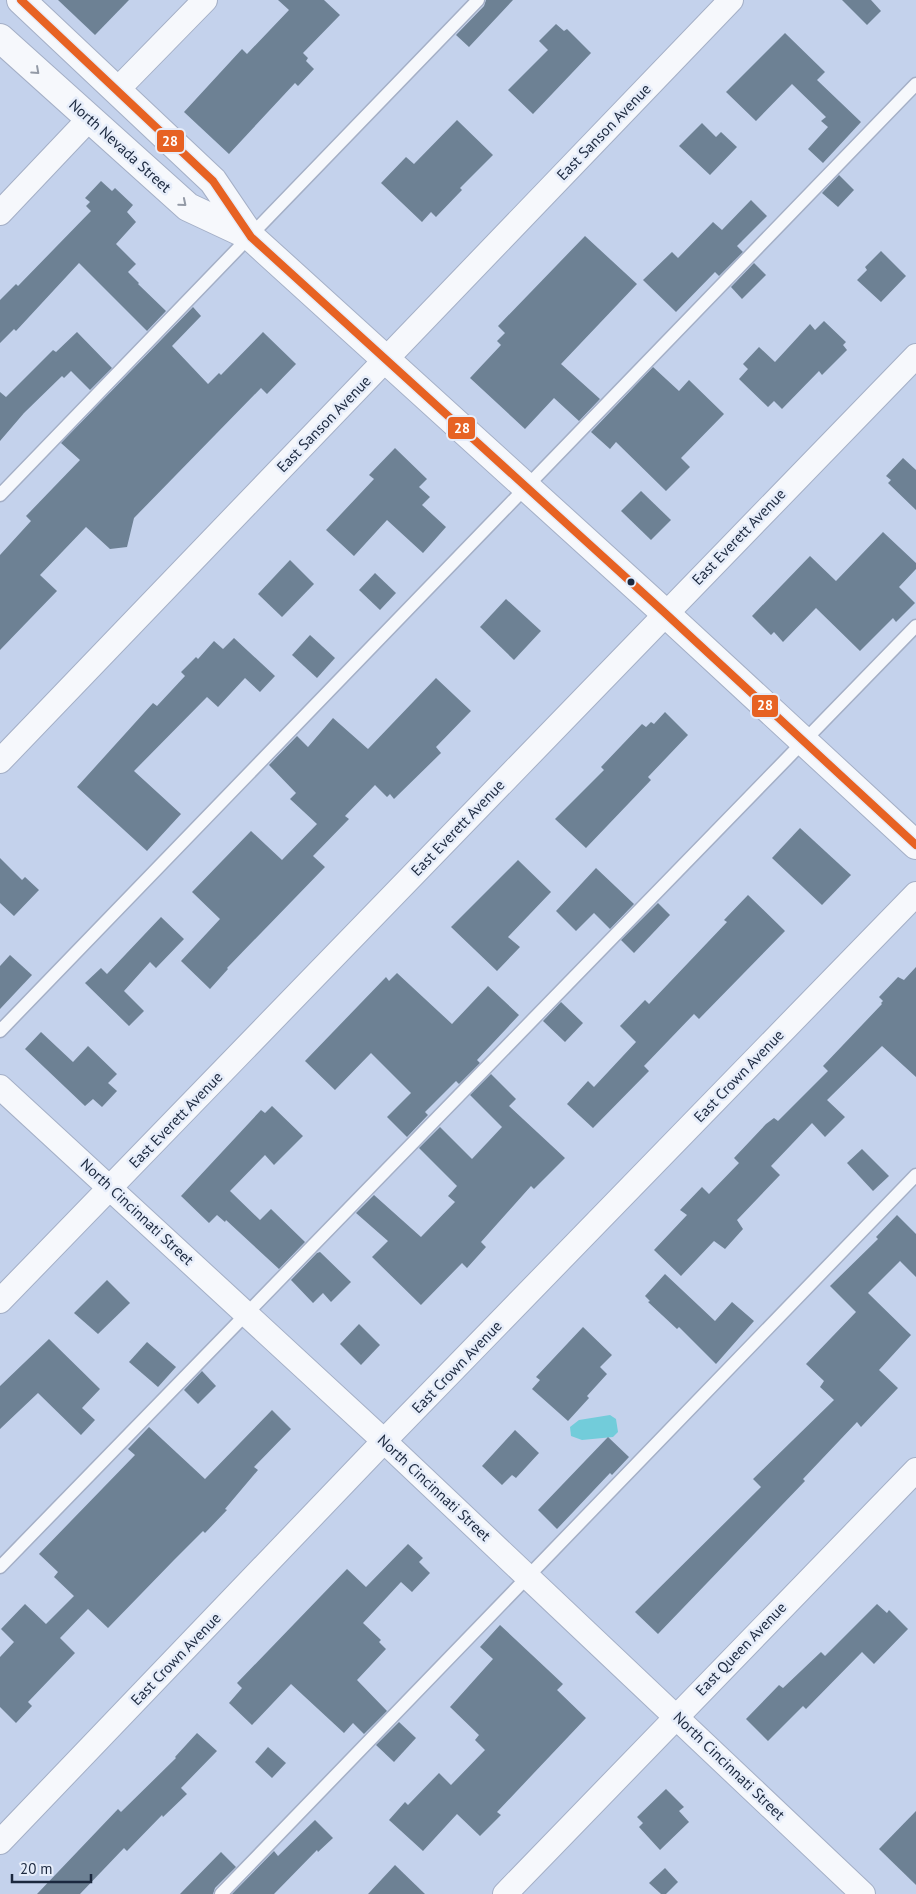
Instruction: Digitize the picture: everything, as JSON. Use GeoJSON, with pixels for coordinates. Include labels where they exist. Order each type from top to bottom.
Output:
{"type":"FeatureCollection","features":[{"type":"Feature","properties":{"kind":"main road","name":"North Nevada Street"},"geometry":{"type":"LineString","coordinates":[[21,0],[213,181],[251,237],[665,613],[916,846]]}},
{"type":"Feature","properties":{"kind":"main road","name":"North Nevada Street"},"geometry":{"type":"LineString","coordinates":[[0,38],[188,207],[251,237]]}},
{"type":"Feature","properties":{"kind":"street"},"geometry":{"type":"LineString","coordinates":[[117,90],[205,0]]}},
{"type":"Feature","properties":{"kind":"street","name":"East Sanson Avenue"},"geometry":{"type":"LineString","coordinates":[[0,761],[731,0]]}},
{"type":"Feature","properties":{"kind":"street"},"geometry":{"type":"LineString","coordinates":[[0,213],[90,118]]}},
{"type":"Feature","properties":{"kind":"street","name":"East Everett Avenue"},"geometry":{"type":"LineString","coordinates":[[0,1302],[665,613],[916,356]]}},
{"type":"Feature","properties":{"kind":"street","name":"East Crown Avenue"},"geometry":{"type":"LineString","coordinates":[[0,1842],[384,1441],[916,894]]}},
{"type":"Feature","properties":{"kind":"street","name":"North Cincinnati Street"},"geometry":{"type":"LineString","coordinates":[[0,1087],[384,1441],[863,1894]]}},
{"type":"Feature","properties":{"kind":"street","name":"East Queen Avenue"},"geometry":{"type":"LineString","coordinates":[[505,1894],[916,1470]]}},
{"type":"Feature","properties":{"kind":"lane"},"geometry":{"type":"LineString","coordinates":[[0,495],[478,0]]}},
{"type":"Feature","properties":{"kind":"lane"},"geometry":{"type":"LineString","coordinates":[[0,1031],[916,84]]}},
{"type":"Feature","properties":{"kind":"lane"},"geometry":{"type":"LineString","coordinates":[[0,1567],[916,626]]}},
{"type":"Feature","properties":{"kind":"lane"},"geometry":{"type":"LineString","coordinates":[[221,1894],[916,1175]]}},
{"type":"Feature","properties":{"kind":"shaded area"},"geometry":{"type":"Polygon","coordinates":[[[610,1415],[616,1419],[618,1432],[613,1437],[582,1440],[571,1436],[570,1427],[579,1420],[610,1415]]]}},
{"type":"Feature","properties":{"kind":"building"},"geometry":{"type":"Polygon","coordinates":[[[58,0],[129,0],[95,35],[58,0]]]}},
{"type":"Feature","properties":{"kind":"building"},"geometry":{"type":"Polygon","coordinates":[[[278,0],[324,0],[340,15],[303,53],[308,58],[306,61],[314,69],[298,86],[295,83],[229,154],[184,112],[242,49],[247,54],[289,10],[278,0]]]}},
{"type":"Feature","properties":{"kind":"building"},"geometry":{"type":"Polygon","coordinates":[[[486,0],[513,0],[469,47],[456,35],[484,6],[486,0]]]}},
{"type":"Feature","properties":{"kind":"building"},"geometry":{"type":"Polygon","coordinates":[[[842,0],[871,0],[881,11],[867,25],[842,0]]]}},
{"type":"Feature","properties":{"kind":"building"},"geometry":{"type":"Polygon","coordinates":[[[556,24],[564,31],[567,29],[591,53],[533,114],[508,90],[548,50],[539,41],[556,24]]]}},
{"type":"Feature","properties":{"kind":"building"},"geometry":{"type":"Polygon","coordinates":[[[785,33],[825,72],[817,80],[861,122],[823,163],[808,149],[828,127],[821,121],[826,117],[792,84],[756,121],[726,92],[785,33]]]}},
{"type":"Feature","properties":{"kind":"building"},"geometry":{"type":"Polygon","coordinates":[[[457,120],[493,155],[460,188],[462,190],[436,217],[431,212],[422,222],[381,183],[406,157],[414,164],[457,120]]]}},
{"type":"Feature","properties":{"kind":"building"},"geometry":{"type":"Polygon","coordinates":[[[702,123],[716,137],[721,132],[737,147],[710,175],[679,146],[702,123]]]}},
{"type":"Feature","properties":{"kind":"building"},"geometry":{"type":"Polygon","coordinates":[[[839,175],[854,190],[838,207],[822,193],[839,175]]]}},
{"type":"Feature","properties":{"kind":"building"},"geometry":{"type":"Polygon","coordinates":[[[101,181],[112,191],[115,188],[133,205],[127,212],[136,222],[116,244],[136,264],[128,272],[166,311],[147,331],[79,263],[16,331],[14,329],[0,343],[0,300],[16,284],[18,286],[91,211],[86,206],[90,202],[85,198],[101,181]]]}},
{"type":"Feature","properties":{"kind":"building"},"geometry":{"type":"Polygon","coordinates":[[[751,200],[767,216],[737,246],[743,252],[719,276],[715,272],[676,312],[643,280],[672,252],[678,258],[713,222],[722,230],[751,200]]]}},
{"type":"Feature","properties":{"kind":"building"},"geometry":{"type":"Polygon","coordinates":[[[585,236],[637,284],[561,364],[600,399],[579,421],[554,398],[525,429],[470,378],[501,345],[497,341],[505,333],[498,326],[585,236]]]}},
{"type":"Feature","properties":{"kind":"building"},"geometry":{"type":"Polygon","coordinates":[[[881,251],[906,276],[881,302],[857,280],[867,270],[865,267],[881,251]]]}},
{"type":"Feature","properties":{"kind":"building"},"geometry":{"type":"Polygon","coordinates":[[[754,263],[766,275],[742,299],[731,287],[754,263]]]}},
{"type":"Feature","properties":{"kind":"building"},"geometry":{"type":"Polygon","coordinates":[[[193,307],[201,316],[172,346],[208,384],[219,373],[221,375],[263,332],[296,364],[267,394],[261,388],[134,518],[127,547],[110,549],[86,527],[40,575],[57,591],[0,650],[0,555],[31,521],[26,516],[80,460],[61,443],[193,307]]]}},
{"type":"Feature","properties":{"kind":"building"},"geometry":{"type":"Polygon","coordinates":[[[824,321],[846,342],[843,345],[847,350],[822,375],[819,371],[782,409],[774,401],[768,407],[739,379],[748,369],[743,364],[759,347],[775,362],[810,324],[815,330],[824,321]]]}},
{"type":"Feature","properties":{"kind":"building"},"geometry":{"type":"Polygon","coordinates":[[[77,332],[112,368],[90,390],[71,371],[64,378],[62,376],[24,413],[0,441],[0,392],[6,397],[53,350],[56,352],[77,332]]]}},
{"type":"Feature","properties":{"kind":"building"},"geometry":{"type":"Polygon","coordinates":[[[653,367],[679,391],[689,380],[724,414],[681,458],[690,467],[666,491],[616,442],[610,449],[591,432],[653,367]]]}},
{"type":"Feature","properties":{"kind":"building"},"geometry":{"type":"Polygon","coordinates":[[[395,448],[427,479],[419,487],[430,497],[422,505],[446,527],[423,553],[387,520],[354,556],[326,530],[374,479],[369,475],[395,448]]]}},
{"type":"Feature","properties":{"kind":"building"},"geometry":{"type":"Polygon","coordinates":[[[903,458],[916,470],[916,510],[888,483],[891,480],[886,476],[903,458]]]}},
{"type":"Feature","properties":{"kind":"building"},"geometry":{"type":"Polygon","coordinates":[[[641,491],[671,520],[651,540],[621,511],[641,491]]]}},
{"type":"Feature","properties":{"kind":"building"},"geometry":{"type":"Polygon","coordinates":[[[883,532],[916,563],[916,569],[899,587],[915,603],[896,622],[893,618],[860,651],[816,608],[783,642],[774,632],[771,635],[752,616],[810,556],[836,581],[883,532]]]}},
{"type":"Feature","properties":{"kind":"building"},"geometry":{"type":"Polygon","coordinates":[[[290,560],[314,584],[282,617],[258,594],[290,560]]]}},
{"type":"Feature","properties":{"kind":"building"},"geometry":{"type":"Polygon","coordinates":[[[375,573],[396,593],[380,610],[359,590],[375,573]]]}},
{"type":"Feature","properties":{"kind":"building"},"geometry":{"type":"Polygon","coordinates":[[[506,599],[541,631],[514,660],[480,627],[506,599]]]}},
{"type":"Feature","properties":{"kind":"building"},"geometry":{"type":"Polygon","coordinates":[[[310,635],[335,658],[317,678],[292,655],[310,635]]]}},
{"type":"Feature","properties":{"kind":"building"},"geometry":{"type":"Polygon","coordinates":[[[234,638],[275,676],[260,692],[245,678],[218,707],[207,697],[134,771],[181,814],[147,851],[77,787],[153,703],[157,706],[185,676],[181,672],[196,657],[198,659],[214,641],[223,649],[234,638]]]}},
{"type":"Feature","properties":{"kind":"building"},"geometry":{"type":"Polygon","coordinates":[[[436,678],[471,711],[436,747],[441,753],[394,799],[390,794],[387,797],[375,785],[345,816],[349,819],[313,856],[325,867],[227,968],[210,989],[181,961],[220,919],[192,892],[251,831],[282,860],[317,824],[290,799],[296,793],[269,765],[297,736],[308,747],[333,718],[368,749],[436,678]]]}},
{"type":"Feature","properties":{"kind":"building"},"geometry":{"type":"Polygon","coordinates":[[[665,712],[688,735],[648,777],[651,780],[586,848],[555,819],[604,770],[601,767],[642,724],[646,727],[651,722],[654,724],[665,712]]]}},
{"type":"Feature","properties":{"kind":"building"},"geometry":{"type":"Polygon","coordinates":[[[800,828],[851,875],[822,905],[772,858],[800,828]]]}},
{"type":"Feature","properties":{"kind":"building"},"geometry":{"type":"Polygon","coordinates":[[[0,858],[22,880],[25,877],[39,890],[14,916],[0,903],[0,858]]]}},
{"type":"Feature","properties":{"kind":"building"},"geometry":{"type":"Polygon","coordinates":[[[518,860],[551,892],[508,937],[520,947],[497,971],[451,927],[518,860]]]}},
{"type":"Feature","properties":{"kind":"building"},"geometry":{"type":"Polygon","coordinates":[[[596,868],[634,904],[610,929],[594,913],[576,931],[556,911],[596,868]]]}},
{"type":"Feature","properties":{"kind":"building"},"geometry":{"type":"Polygon","coordinates":[[[748,895],[785,931],[699,1019],[694,1014],[644,1066],[649,1071],[593,1128],[567,1104],[588,1081],[594,1087],[636,1042],[620,1026],[645,1000],[649,1004],[727,922],[724,920],[748,895]]]}},
{"type":"Feature","properties":{"kind":"building"},"geometry":{"type":"Polygon","coordinates":[[[658,903],[670,915],[634,953],[621,940],[658,903]]]}},
{"type":"Feature","properties":{"kind":"building"},"geometry":{"type":"Polygon","coordinates":[[[161,917],[184,939],[156,968],[150,962],[124,991],[144,1011],[129,1026],[85,983],[101,968],[107,974],[161,917]]]}},
{"type":"Feature","properties":{"kind":"building"},"geometry":{"type":"Polygon","coordinates":[[[10,955],[32,975],[0,1009],[0,966],[10,955]]]}},
{"type":"Feature","properties":{"kind":"building"},"geometry":{"type":"Polygon","coordinates":[[[916,967],[916,1077],[882,1046],[827,1100],[845,1117],[825,1137],[812,1123],[771,1166],[780,1175],[737,1220],[743,1229],[725,1249],[714,1241],[681,1276],[654,1250],[687,1215],[680,1210],[702,1187],[709,1194],[739,1163],[734,1158],[766,1124],[774,1118],[778,1121],[828,1071],[823,1066],[882,1004],[883,1001],[879,997],[898,977],[904,980],[916,967]]]}},
{"type":"Feature","properties":{"kind":"building"},"geometry":{"type":"Polygon","coordinates":[[[397,973],[452,1024],[488,986],[519,1015],[477,1060],[480,1063],[459,1084],[456,1081],[425,1112],[428,1115],[407,1137],[387,1117],[411,1093],[371,1053],[335,1090],[305,1061],[386,977],[389,981],[397,973]]]}},
{"type":"Feature","properties":{"kind":"building"},"geometry":{"type":"Polygon","coordinates":[[[561,1002],[583,1023],[565,1042],[543,1021],[561,1002]]]}},
{"type":"Feature","properties":{"kind":"building"},"geometry":{"type":"Polygon","coordinates":[[[41,1032],[73,1062],[88,1046],[117,1074],[108,1083],[117,1091],[102,1107],[93,1099],[85,1106],[25,1049],[41,1032]]]}},
{"type":"Feature","properties":{"kind":"building"},"geometry":{"type":"Polygon","coordinates":[[[491,1074],[516,1099],[509,1106],[565,1158],[534,1189],[531,1186],[481,1242],[486,1247],[467,1268],[462,1263],[421,1305],[372,1257],[388,1241],[356,1213],[374,1195],[421,1237],[455,1202],[448,1196],[457,1186],[419,1148],[440,1127],[472,1159],[502,1127],[470,1095],[491,1074]]]}},
{"type":"Feature","properties":{"kind":"building"},"geometry":{"type":"Polygon","coordinates":[[[272,1106],[303,1136],[274,1165],[265,1155],[230,1191],[260,1220],[271,1209],[305,1242],[279,1269],[226,1220],[225,1222],[217,1215],[209,1223],[181,1196],[261,1110],[265,1113],[272,1106]]]}},
{"type":"Feature","properties":{"kind":"building"},"geometry":{"type":"Polygon","coordinates":[[[862,1149],[889,1176],[873,1191],[847,1163],[862,1149]]]}},
{"type":"Feature","properties":{"kind":"building"},"geometry":{"type":"Polygon","coordinates":[[[897,1215],[916,1234],[916,1277],[900,1261],[868,1293],[911,1335],[879,1370],[898,1388],[861,1427],[857,1422],[803,1479],[805,1481],[658,1634],[635,1612],[761,1487],[753,1479],[834,1400],[820,1387],[824,1381],[806,1364],[856,1312],[830,1286],[878,1239],[876,1237],[897,1215]]]}},
{"type":"Feature","properties":{"kind":"building"},"geometry":{"type":"Polygon","coordinates":[[[320,1252],[351,1282],[331,1302],[323,1293],[313,1303],[291,1280],[320,1252]]]}},
{"type":"Feature","properties":{"kind":"building"},"geometry":{"type":"Polygon","coordinates":[[[665,1274],[715,1321],[732,1302],[754,1321],[716,1364],[679,1327],[677,1329],[648,1302],[650,1301],[645,1296],[665,1274]]]}},
{"type":"Feature","properties":{"kind":"building"},"geometry":{"type":"Polygon","coordinates":[[[107,1280],[130,1303],[98,1334],[74,1313],[107,1280]]]}},
{"type":"Feature","properties":{"kind":"building"},"geometry":{"type":"Polygon","coordinates":[[[359,1324],[380,1345],[361,1365],[340,1344],[359,1324]]]}},
{"type":"Feature","properties":{"kind":"building"},"geometry":{"type":"Polygon","coordinates":[[[583,1327],[612,1355],[600,1367],[607,1374],[568,1421],[532,1389],[540,1380],[536,1377],[583,1327]]]}},
{"type":"Feature","properties":{"kind":"building"},"geometry":{"type":"Polygon","coordinates":[[[49,1339],[100,1389],[82,1408],[95,1420],[81,1435],[38,1393],[0,1429],[0,1386],[49,1339]]]}},
{"type":"Feature","properties":{"kind":"building"},"geometry":{"type":"Polygon","coordinates":[[[147,1342],[176,1367],[158,1387],[129,1362],[147,1342]]]}},
{"type":"Feature","properties":{"kind":"building"},"geometry":{"type":"Polygon","coordinates":[[[202,1371],[216,1386],[198,1404],[184,1390],[202,1371]]]}},
{"type":"Feature","properties":{"kind":"building"},"geometry":{"type":"Polygon","coordinates":[[[272,1410],[291,1429],[254,1467],[258,1470],[225,1509],[227,1510],[205,1533],[203,1531],[108,1628],[88,1609],[60,1638],[75,1653],[28,1702],[32,1706],[16,1723],[0,1707],[0,1657],[14,1642],[1,1629],[25,1604],[46,1624],[74,1596],[54,1577],[58,1572],[39,1554],[135,1455],[128,1449],[149,1427],[205,1479],[272,1410]]]}},
{"type":"Feature","properties":{"kind":"building"},"geometry":{"type":"Polygon","coordinates":[[[515,1430],[539,1453],[516,1478],[512,1475],[502,1485],[482,1466],[515,1430]]]}},
{"type":"Feature","properties":{"kind":"building"},"geometry":{"type":"Polygon","coordinates":[[[608,1437],[629,1457],[612,1475],[610,1473],[557,1529],[538,1510],[608,1437]]]}},
{"type":"Feature","properties":{"kind":"building"},"geometry":{"type":"Polygon","coordinates":[[[408,1544],[423,1558],[419,1562],[430,1573],[412,1592],[401,1582],[363,1623],[381,1640],[379,1642],[386,1649],[357,1680],[387,1711],[364,1734],[353,1723],[344,1733],[291,1684],[252,1725],[229,1703],[242,1688],[237,1683],[347,1569],[366,1587],[408,1544]]]}},
{"type":"Feature","properties":{"kind":"building"},"geometry":{"type":"Polygon","coordinates":[[[877,1604],[887,1613],[889,1610],[908,1629],[874,1664],[862,1652],[806,1709],[803,1706],[768,1741],[746,1719],[779,1685],[783,1688],[821,1652],[825,1656],[877,1604]]]}},
{"type":"Feature","properties":{"kind":"building"},"geometry":{"type":"Polygon","coordinates":[[[500,1625],[563,1684],[557,1690],[586,1718],[497,1812],[501,1815],[480,1836],[457,1814],[423,1851],[389,1820],[405,1802],[408,1805],[439,1773],[451,1785],[485,1750],[475,1740],[479,1735],[450,1707],[493,1659],[480,1647],[500,1625]]]}},
{"type":"Feature","properties":{"kind":"building"},"geometry":{"type":"Polygon","coordinates":[[[399,1722],[416,1738],[394,1762],[376,1745],[399,1722]]]}},
{"type":"Feature","properties":{"kind":"building"},"geometry":{"type":"Polygon","coordinates":[[[197,1733],[217,1751],[181,1788],[187,1794],[163,1817],[162,1815],[127,1851],[124,1848],[80,1894],[37,1894],[118,1809],[121,1812],[176,1758],[197,1733]]]}},
{"type":"Feature","properties":{"kind":"building"},"geometry":{"type":"Polygon","coordinates":[[[268,1747],[286,1763],[272,1778],[255,1762],[268,1747]]]}},
{"type":"Feature","properties":{"kind":"building"},"geometry":{"type":"Polygon","coordinates":[[[666,1789],[684,1807],[679,1811],[689,1822],[660,1850],[639,1827],[643,1823],[637,1817],[666,1789]]]}},
{"type":"Feature","properties":{"kind":"building"},"geometry":{"type":"Polygon","coordinates":[[[916,1811],[916,1885],[879,1849],[916,1811]]]}},
{"type":"Feature","properties":{"kind":"building"},"geometry":{"type":"Polygon","coordinates":[[[315,1820],[333,1838],[318,1852],[317,1850],[274,1894],[232,1894],[274,1851],[278,1856],[315,1820]]]}},
{"type":"Feature","properties":{"kind":"building"},"geometry":{"type":"Polygon","coordinates":[[[221,1852],[236,1867],[215,1888],[213,1894],[180,1894],[221,1852]]]}},
{"type":"Feature","properties":{"kind":"building"},"geometry":{"type":"Polygon","coordinates":[[[395,1865],[425,1894],[368,1894],[395,1865]]]}},
{"type":"Feature","properties":{"kind":"building"},"geometry":{"type":"Polygon","coordinates":[[[665,1868],[678,1882],[666,1894],[661,1894],[649,1883],[665,1868]]]}},
{"type":"Feature","properties":{"kind":"transit line","name":"28"},"geometry":{"type":"LineString","coordinates":[[21,0],[213,181],[251,237],[665,613],[916,845]]}}]}
